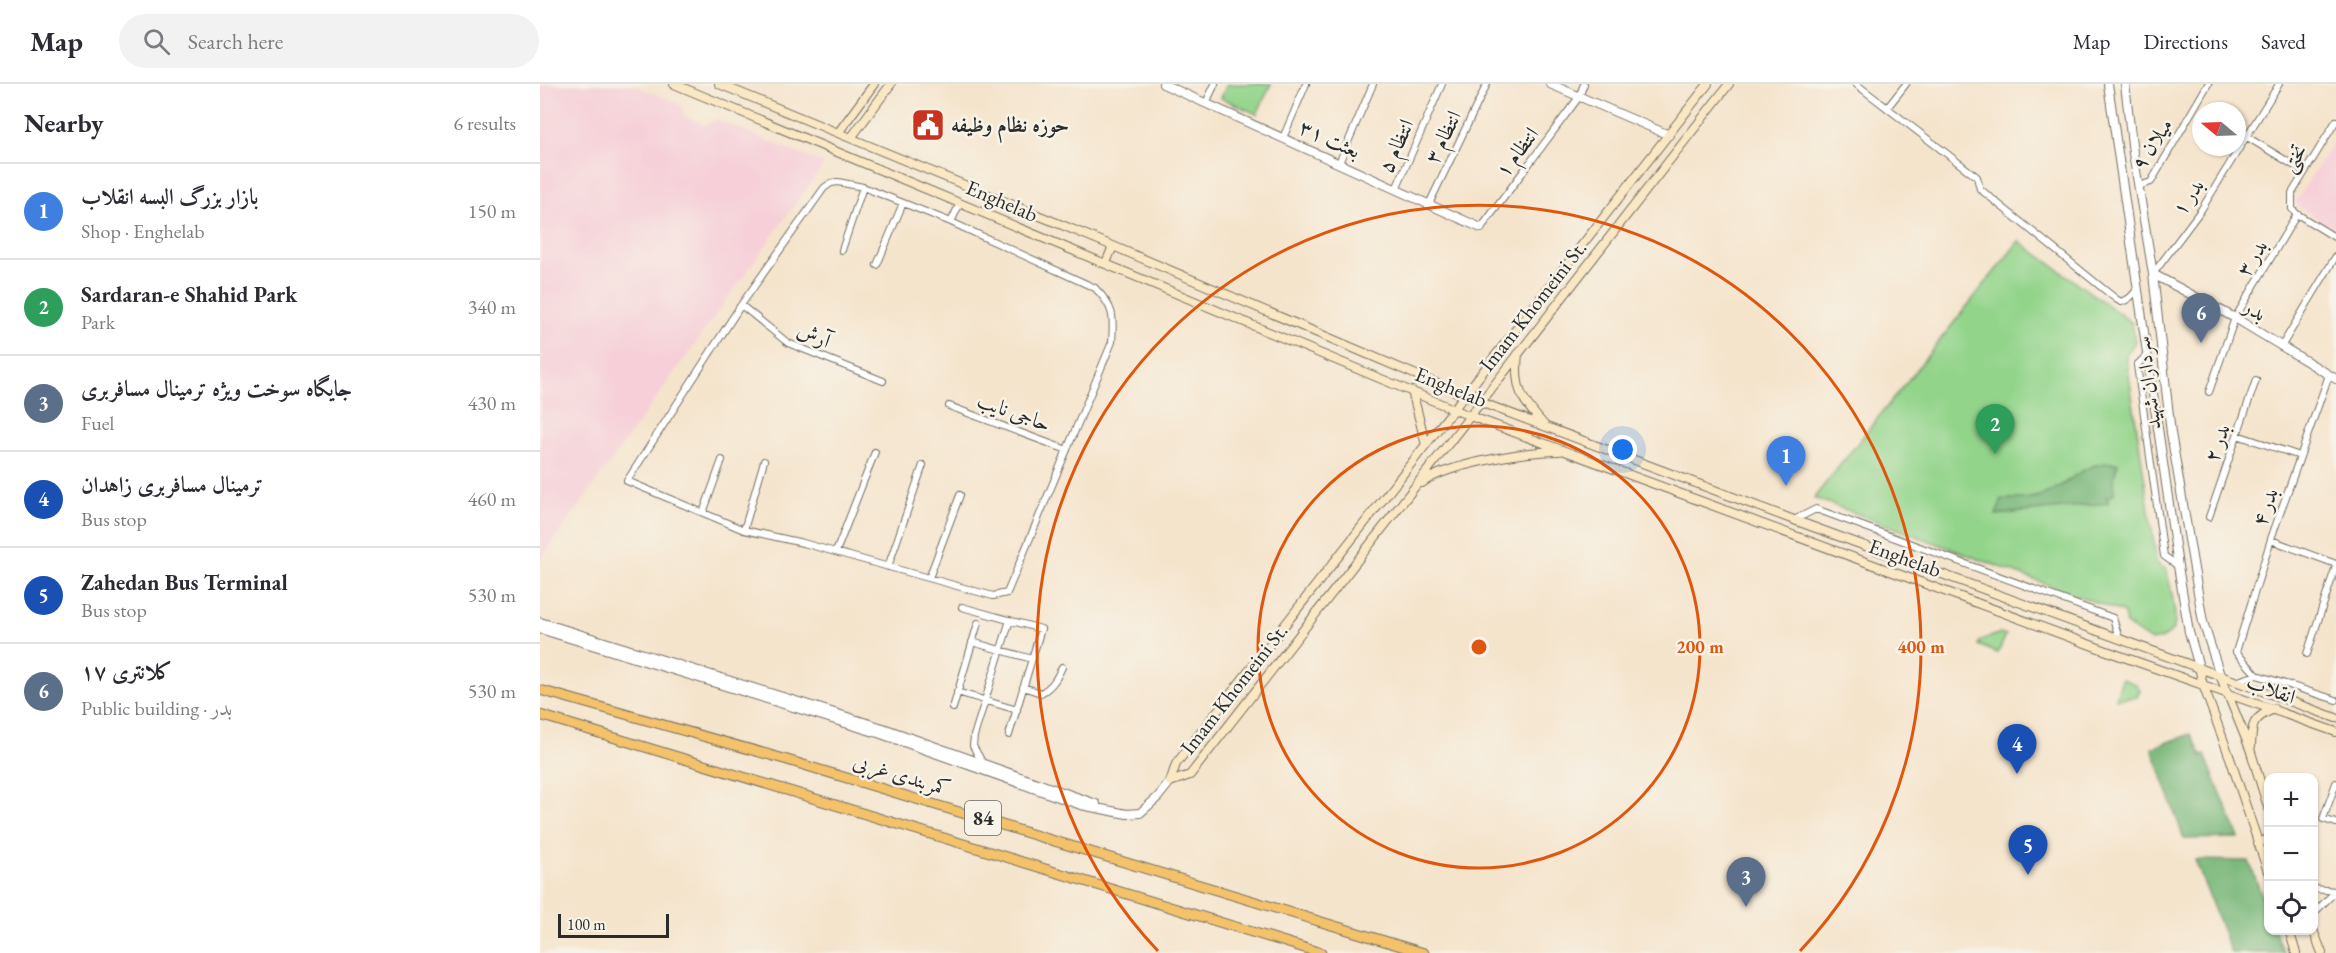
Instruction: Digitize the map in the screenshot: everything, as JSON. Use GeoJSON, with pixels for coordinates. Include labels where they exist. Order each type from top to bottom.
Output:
{"type":"FeatureCollection","features":[{"type":"Feature","properties":{"kind":"highway","name":"کمربندی غربی"},"geometry":{"type":"LineString","coordinates":[[540,690],[818,769],[1424,953]]}},
{"type":"Feature","properties":{"kind":"highway","name":"84"},"geometry":{"type":"LineString","coordinates":[[540,715],[1321,953]]}},
{"type":"Feature","properties":{"kind":"main road","name":"Enghelab"},"geometry":{"type":"LineString","coordinates":[[674,84],[1470,416],[2105,651],[2227,693]]}},
{"type":"Feature","properties":{"kind":"main road","name":"Enghelab"},"geometry":{"type":"LineString","coordinates":[[719,84],[1113,246],[1480,402],[1794,520],[2238,681]]}},
{"type":"Feature","properties":{"kind":"main road"},"geometry":{"type":"LineString","coordinates":[[838,133],[874,84]]}},
{"type":"Feature","properties":{"kind":"main road"},"geometry":{"type":"LineString","coordinates":[[851,138],[891,84]]}},
{"type":"Feature","properties":{"kind":"main road","name":"Imam Khomeini St."},"geometry":{"type":"LineString","coordinates":[[1170,782],[1176,764],[1708,84]]}},
{"type":"Feature","properties":{"kind":"main road","name":"Imam Khomeini St."},"geometry":{"type":"LineString","coordinates":[[1170,782],[1190,775],[1729,84]]}},
{"type":"Feature","properties":{"kind":"main road"},"geometry":{"type":"LineString","coordinates":[[1106,264],[1113,246]]}},
{"type":"Feature","properties":{"kind":"main road"},"geometry":{"type":"LineString","coordinates":[[1518,354],[1516,375],[1518,391],[1527,406],[1546,427]]}},
{"type":"Feature","properties":{"kind":"main road"},"geometry":{"type":"LineString","coordinates":[[1427,397],[1435,382]]}},
{"type":"Feature","properties":{"kind":"main road"},"geometry":{"type":"LineString","coordinates":[[1412,391],[1425,445]]}},
{"type":"Feature","properties":{"kind":"main road"},"geometry":{"type":"LineString","coordinates":[[1412,490],[1431,476],[1443,471],[1524,453],[1565,451]]}},
{"type":"Feature","properties":{"kind":"main road"},"geometry":{"type":"LineString","coordinates":[[2199,667],[2203,685],[2264,860]]}},
{"type":"Feature","properties":{"kind":"main road"},"geometry":{"type":"LineString","coordinates":[[2220,675],[2250,749],[2264,794]]}},
{"type":"Feature","properties":{"kind":"main road","name":"انقلاب"},"geometry":{"type":"LineString","coordinates":[[2238,681],[2336,718]]}},
{"type":"Feature","properties":{"kind":"main road","name":"انقلاب"},"geometry":{"type":"LineString","coordinates":[[2227,693],[2336,732]]}},
{"type":"Feature","properties":{"kind":"main road"},"geometry":{"type":"LineString","coordinates":[[2250,749],[2252,728],[2256,719],[2274,710]]}},
{"type":"Feature","properties":{"kind":"main road"},"geometry":{"type":"LineString","coordinates":[[2258,843],[2264,841]]}},
{"type":"Feature","properties":{"kind":"main road"},"geometry":{"type":"LineString","coordinates":[[2291,935],[2296,953]]}},
{"type":"Feature","properties":{"kind":"main road"},"geometry":{"type":"LineString","coordinates":[[2315,935],[2322,953]]}},
{"type":"Feature","properties":{"kind":"street","name":"بعثت ۳۱"},"geometry":{"type":"LineString","coordinates":[[1163,84],[1481,228]]}},
{"type":"Feature","properties":{"kind":"street"},"geometry":{"type":"LineString","coordinates":[[1206,103],[1215,84]]}},
{"type":"Feature","properties":{"kind":"street"},"geometry":{"type":"LineString","coordinates":[[1283,138],[1306,84]]}},
{"type":"Feature","properties":{"kind":"street"},"geometry":{"type":"LineString","coordinates":[[1339,163],[1373,84]]}},
{"type":"Feature","properties":{"kind":"street","name":"انتظام ۵"},"geometry":{"type":"LineString","coordinates":[[1396,189],[1442,84]]}},
{"type":"Feature","properties":{"kind":"street","name":"انتظام ۳"},"geometry":{"type":"LineString","coordinates":[[1429,204],[1487,84]]}},
{"type":"Feature","properties":{"kind":"street"},"geometry":{"type":"LineString","coordinates":[[1550,84],[1669,135]]}},
{"type":"Feature","properties":{"kind":"street","name":"انتظام ۱"},"geometry":{"type":"LineString","coordinates":[[1481,228],[1579,97],[1584,84]]}},
{"type":"Feature","properties":{"kind":"street"},"geometry":{"type":"LineString","coordinates":[[1856,84],[1977,177],[1980,189],[2116,299],[2121,302],[2127,300],[2138,286]]}},
{"type":"Feature","properties":{"kind":"street"},"geometry":{"type":"LineString","coordinates":[[1887,108],[1906,84]]}},
{"type":"Feature","properties":{"kind":"street","name":"سرداران شهید"},"geometry":{"type":"LineString","coordinates":[[2108,84],[2178,566],[2189,632],[2199,667]]}},
{"type":"Feature","properties":{"kind":"street","name":"سرداران شهید"},"geometry":{"type":"LineString","coordinates":[[2125,84],[2133,153],[2153,274],[2171,433],[2203,622],[2220,675]]}},
{"type":"Feature","properties":{"kind":"street","name":"میلان ۹"},"geometry":{"type":"LineString","coordinates":[[2139,186],[2151,182],[2208,84]]}},
{"type":"Feature","properties":{"kind":"street","name":"بدر ۱"},"geometry":{"type":"LineString","coordinates":[[2153,274],[2201,210],[2279,84]]}},
{"type":"Feature","properties":{"kind":"street","name":"تختی"},"geometry":{"type":"LineString","coordinates":[[2297,214],[2292,209],[2292,193],[2336,122]]}},
{"type":"Feature","properties":{"kind":"street"},"geometry":{"type":"LineString","coordinates":[[2247,137],[2305,172]]}},
{"type":"Feature","properties":{"kind":"street"},"geometry":{"type":"LineString","coordinates":[[2117,157],[2133,153]]}},
{"type":"Feature","properties":{"kind":"street"},"geometry":{"type":"LineString","coordinates":[[838,182],[863,187],[951,222],[1095,288],[1108,300],[1113,317],[1112,342],[1007,593],[993,596],[836,552],[744,530],[627,481],[741,305],[824,188],[831,183],[838,182]]}},
{"type":"Feature","properties":{"kind":"street"},"geometry":{"type":"LineString","coordinates":[[842,250],[863,187]]}},
{"type":"Feature","properties":{"kind":"street"},"geometry":{"type":"LineString","coordinates":[[877,265],[903,203]]}},
{"type":"Feature","properties":{"kind":"street"},"geometry":{"type":"LineString","coordinates":[[951,222],[960,203]]}},
{"type":"Feature","properties":{"kind":"street"},"geometry":{"type":"LineString","coordinates":[[2297,214],[2336,238]]}},
{"type":"Feature","properties":{"kind":"street","name":"بدر ۳"},"geometry":{"type":"LineString","coordinates":[[2209,392],[2235,318],[2297,214]]}},
{"type":"Feature","properties":{"kind":"street"},"geometry":{"type":"LineString","coordinates":[[2282,347],[2336,256]]}},
{"type":"Feature","properties":{"kind":"street","name":"بدر"},"geometry":{"type":"LineString","coordinates":[[2153,274],[2235,318],[2332,377]]}},
{"type":"Feature","properties":{"kind":"street","name":"آرش"},"geometry":{"type":"LineString","coordinates":[[741,305],[788,343],[883,381]]}},
{"type":"Feature","properties":{"kind":"street","name":"بدر ۴"},"geometry":{"type":"LineString","coordinates":[[2258,675],[2236,652],[2300,456],[2332,377]]}},
{"type":"Feature","properties":{"kind":"street","name":"بدر ۲"},"geometry":{"type":"LineString","coordinates":[[2209,517],[2256,380]]}},
{"type":"Feature","properties":{"kind":"street","name":"حاجی نایب"},"geometry":{"type":"LineString","coordinates":[[949,406],[1067,450]]}},
{"type":"Feature","properties":{"kind":"street"},"geometry":{"type":"LineString","coordinates":[[2237,435],[2300,456]]}},
{"type":"Feature","properties":{"kind":"street"},"geometry":{"type":"LineString","coordinates":[[836,552],[875,452]]}},
{"type":"Feature","properties":{"kind":"street"},"geometry":{"type":"LineString","coordinates":[[703,513],[722,460]]}},
{"type":"Feature","properties":{"kind":"street"},"geometry":{"type":"LineString","coordinates":[[744,530],[764,461]]}},
{"type":"Feature","properties":{"kind":"street"},"geometry":{"type":"LineString","coordinates":[[888,567],[923,465]]}},
{"type":"Feature","properties":{"kind":"street"},"geometry":{"type":"LineString","coordinates":[[929,578],[960,495]]}},
{"type":"Feature","properties":{"kind":"street"},"geometry":{"type":"LineString","coordinates":[[1794,520],[1816,509],[2113,618],[2119,638]]}},
{"type":"Feature","properties":{"kind":"street"},"geometry":{"type":"LineString","coordinates":[[2271,540],[2336,565],[2307,654]]}},
{"type":"Feature","properties":{"kind":"street"},"geometry":{"type":"LineString","coordinates":[[962,607],[1041,629],[1009,735]]}},
{"type":"Feature","properties":{"kind":"street"},"geometry":{"type":"LineString","coordinates":[[982,762],[973,746],[976,728],[1010,620]]}},
{"type":"Feature","properties":{"kind":"street"},"geometry":{"type":"LineString","coordinates":[[540,622],[883,728],[982,762],[1111,811]]}},
{"type":"Feature","properties":{"kind":"street"},"geometry":{"type":"LineString","coordinates":[[953,708],[978,623]]}},
{"type":"Feature","properties":{"kind":"street"},"geometry":{"type":"LineString","coordinates":[[540,629],[881,734],[1082,805],[1127,814],[1140,813],[1158,797],[1170,782]]}},
{"type":"Feature","properties":{"kind":"street"},"geometry":{"type":"LineString","coordinates":[[972,642],[1032,659]]}},
{"type":"Feature","properties":{"kind":"street"},"geometry":{"type":"LineString","coordinates":[[1023,687],[1041,693],[1049,688],[1062,667]]}},
{"type":"Feature","properties":{"kind":"street"},"geometry":{"type":"LineString","coordinates":[[2238,681],[2258,675],[2336,700]]}},
{"type":"Feature","properties":{"kind":"street"},"geometry":{"type":"LineString","coordinates":[[957,692],[1017,710]]}},
{"type":"Feature","properties":{"kind":"street"},"geometry":{"type":"LineString","coordinates":[[2336,783],[2324,819],[2336,824]]}},
{"type":"Feature","properties":{"kind":"street"},"geometry":{"type":"LineString","coordinates":[[2318,890],[2335,892]]}},
{"type":"Feature","properties":{"kind":"street"},"geometry":{"type":"LineString","coordinates":[[2318,909],[2335,892]]}},
{"type":"Feature","properties":{"kind":"shaded area"},"geometry":{"type":"Polygon","coordinates":[[[540,84],[631,84],[682,105],[684,116],[705,125],[716,119],[824,164],[540,560],[540,84]]]}},
{"type":"Feature","properties":{"kind":"shaded area"},"geometry":{"type":"Polygon","coordinates":[[[2336,137],[2336,230],[2299,207],[2296,201],[2336,137]]]}},
{"type":"Feature","properties":{"kind":"green space"},"geometry":{"type":"Polygon","coordinates":[[[1227,84],[1271,84],[1257,114],[1221,98],[1227,84]]]}},
{"type":"Feature","properties":{"kind":"green space"},"geometry":{"type":"Polygon","coordinates":[[[2019,241],[2132,323],[2135,342],[2126,355],[2157,564],[2167,570],[2175,615],[2174,627],[2168,635],[2161,639],[2151,641],[2126,624],[2124,613],[1814,498],[2019,241]]]}},
{"type":"Feature","properties":{"kind":"green space"},"geometry":{"type":"Polygon","coordinates":[[[2104,463],[2118,463],[2114,476],[2114,494],[2107,497],[2108,503],[1996,515],[2002,499],[2040,496],[2087,469],[2104,463]]]}},
{"type":"Feature","properties":{"kind":"green space"},"geometry":{"type":"Polygon","coordinates":[[[2000,633],[2006,635],[1998,653],[1978,645],[1980,641],[2000,633]]]}},
{"type":"Feature","properties":{"kind":"green space"},"geometry":{"type":"Polygon","coordinates":[[[2122,679],[2136,684],[2140,690],[2137,697],[2116,699],[2122,679]]]}},
{"type":"Feature","properties":{"kind":"green space"},"geometry":{"type":"Polygon","coordinates":[[[2191,734],[2202,756],[2205,755],[2239,838],[2184,839],[2152,748],[2191,734]]]}},
{"type":"Feature","properties":{"kind":"green space"},"geometry":{"type":"Polygon","coordinates":[[[2195,860],[2249,861],[2264,901],[2264,935],[2277,935],[2284,953],[2231,953],[2195,860]]]}},
{"type":"Feature","properties":{"kind":"place","name":"حوزه نظام وظیفه"},"geometry":{"type":"Point","coordinates":[928,125]}},
{"type":"Feature","properties":{"kind":"place","name":"کلانتری ۱۷"},"geometry":{"type":"Point","coordinates":[2201,343]}},
{"type":"Feature","properties":{"kind":"place","name":"Sardaran-e Shahid Park"},"geometry":{"type":"Point","coordinates":[1995,454]}},
{"type":"Feature","properties":{"kind":"place","name":"بازار بزرگ البسه انقلاب"},"geometry":{"type":"Point","coordinates":[1786,486]}},
{"type":"Feature","properties":{"kind":"place","name":"ترمینال مسافربری زاهدان"},"geometry":{"type":"Point","coordinates":[2017,774]}},
{"type":"Feature","properties":{"kind":"place","name":"Zahedan Bus Terminal"},"geometry":{"type":"Point","coordinates":[2028,875]}},
{"type":"Feature","properties":{"kind":"place","name":"جایگاه سوخت ویژه ترمینال مسافربری"},"geometry":{"type":"Point","coordinates":[1746,907]}}]}
